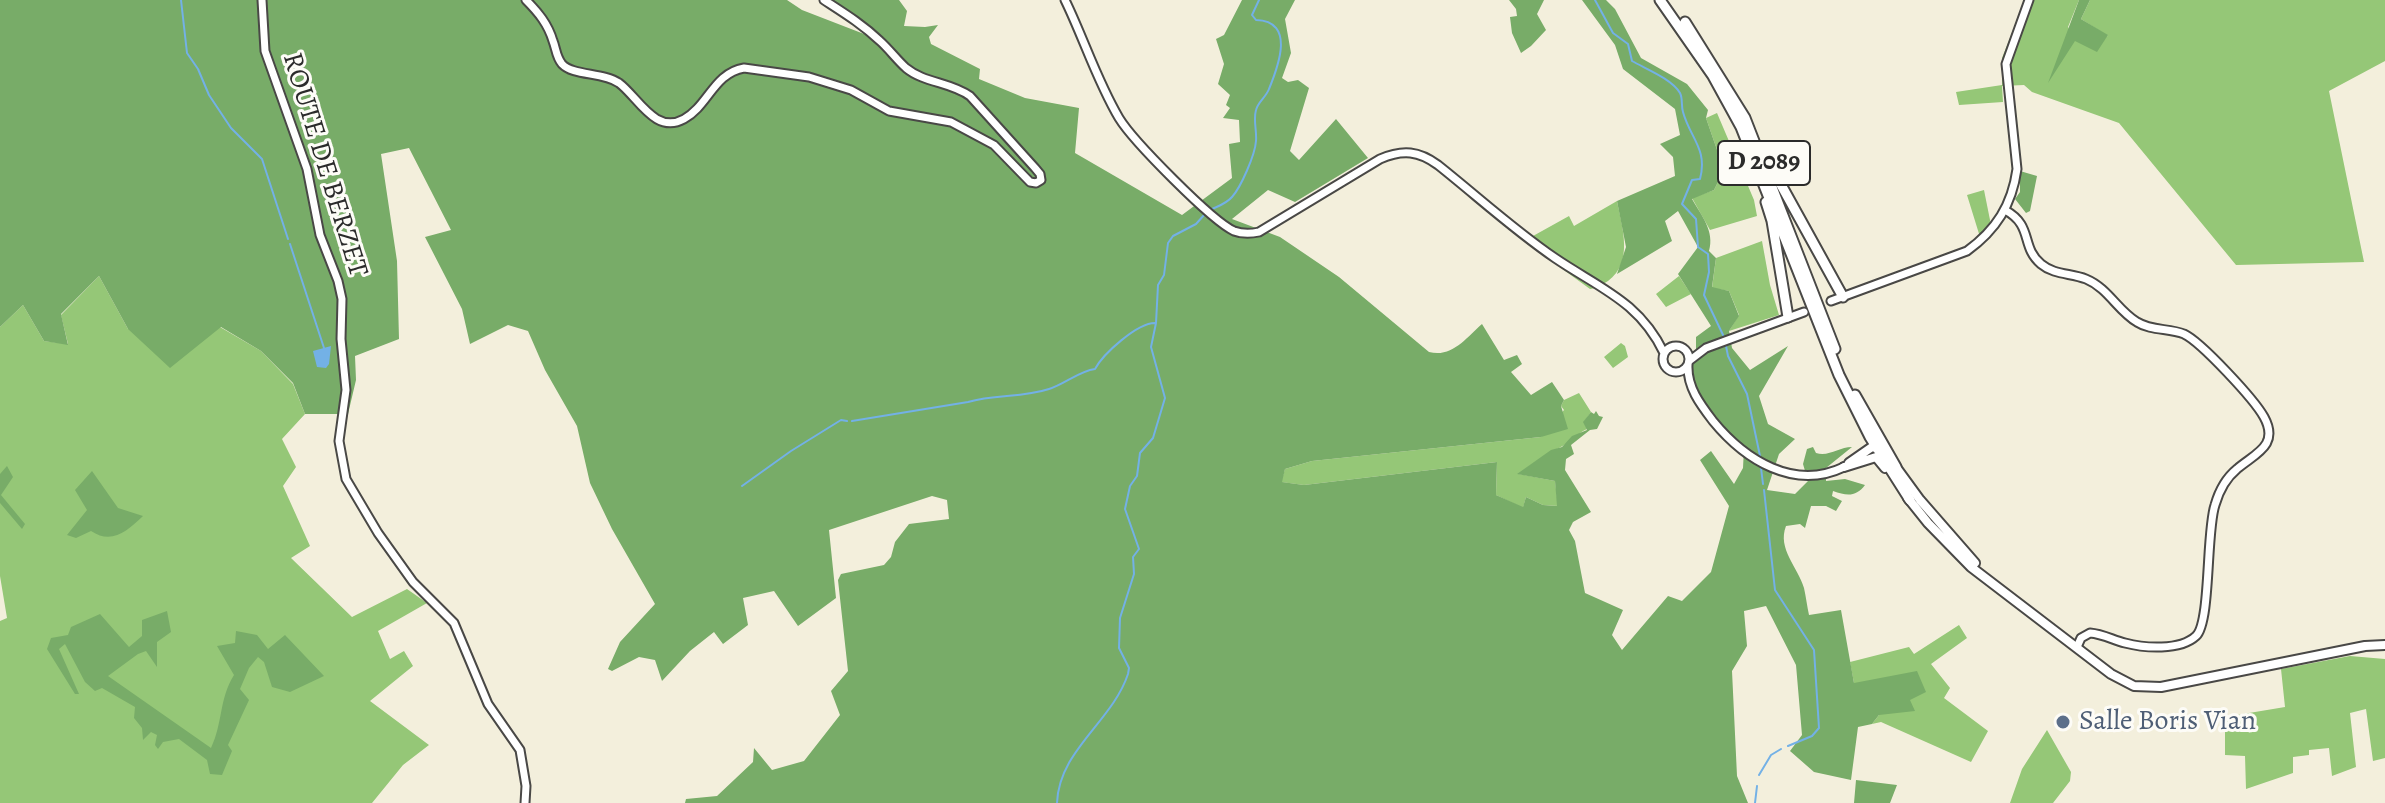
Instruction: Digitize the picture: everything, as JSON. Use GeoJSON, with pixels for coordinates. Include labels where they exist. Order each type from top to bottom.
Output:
{"type":"FeatureCollection","features":[{"type":"Feature","properties":{"kind":"highway","name":"D 2089"},"geometry":{"type":"LineString","coordinates":[[1660,0],[1743,122],[1839,375],[1876,447],[1910,500]]}},
{"type":"Feature","properties":{"kind":"highway","name":"D 2089"},"geometry":{"type":"LineString","coordinates":[[1668,0],[1721,75],[1844,372],[1896,467]]}},
{"type":"Feature","properties":{"kind":"highway"},"geometry":{"type":"LineString","coordinates":[[1743,122],[1843,297]]}},
{"type":"Feature","properties":{"kind":"highway"},"geometry":{"type":"LineString","coordinates":[[1743,122],[1772,221],[1788,317]]}},
{"type":"Feature","properties":{"kind":"main road"},"geometry":{"type":"LineString","coordinates":[[1844,467],[1861,452],[1876,447],[1896,467]]}},
{"type":"Feature","properties":{"kind":"main road"},"geometry":{"type":"LineString","coordinates":[[1844,467],[1876,457],[1910,500]]}},
{"type":"Feature","properties":{"kind":"main road","name":"D 2089"},"geometry":{"type":"LineString","coordinates":[[1896,467],[1969,557],[2008,594]]}},
{"type":"Feature","properties":{"kind":"main road","name":"D 2089"},"geometry":{"type":"LineString","coordinates":[[1910,500],[1971,567],[2118,679],[2142,687],[2161,687],[2365,646],[2385,645]]}},
{"type":"Feature","properties":{"kind":"street","name":"ROUTE DE BERZET"},"geometry":{"type":"LineString","coordinates":[[262,0],[265,51],[307,169],[320,235],[342,299],[341,339],[346,390],[339,441],[346,479],[413,582],[454,623],[488,704],[520,750],[526,786],[525,803]]}},
{"type":"Feature","properties":{"kind":"street"},"geometry":{"type":"LineString","coordinates":[[526,0],[547,26],[559,62],[567,68],[621,84],[647,113],[661,121],[675,122],[687,118],[723,78],[736,69],[809,77],[851,90],[889,111],[934,118],[973,132],[994,145],[1030,182],[1041,180],[1035,168],[970,96],[960,89],[905,68],[882,42],[849,14],[824,0]]}},
{"type":"Feature","properties":{"kind":"street"},"geometry":{"type":"LineString","coordinates":[[1065,0],[1125,128],[1224,225],[1242,233],[1259,232],[1380,159],[1399,152],[1419,154],[1438,165],[1555,258],[1628,304],[1656,335],[1673,347],[1706,348]]}},
{"type":"Feature","properties":{"kind":"street"},"geometry":{"type":"LineString","coordinates":[[1831,301],[1967,251],[1985,238],[2005,210],[2017,169],[2006,64],[2029,0]]}},
{"type":"Feature","properties":{"kind":"street"},"geometry":{"type":"LineString","coordinates":[[2005,210],[2023,225],[2032,254],[2044,267],[2087,279],[2103,289],[2127,314],[2143,325],[2176,331],[2195,340],[2260,411],[2268,428],[2264,447],[2236,470],[2217,495],[2212,512],[2203,616],[2198,633],[2184,643],[2160,646],[2135,645],[2090,633],[2081,638],[2077,647]]}},
{"type":"Feature","properties":{"kind":"street"},"geometry":{"type":"LineString","coordinates":[[1675,372],[1681,371],[1706,348],[1804,312]]}},
{"type":"Feature","properties":{"kind":"street"},"geometry":{"type":"LineString","coordinates":[[1656,335],[1664,353],[1666,368],[1675,372],[1726,437],[1740,450],[1772,469],[1804,476],[1817,476],[1844,467]]}},
{"type":"Feature","properties":{"kind":"street"},"geometry":{"type":"LineString","coordinates":[[1664,353],[1673,347]]}},
{"type":"Feature","properties":{"kind":"street"},"geometry":{"type":"LineString","coordinates":[[1683,348],[1694,395]]}},
{"type":"Feature","properties":{"kind":"green space"},"geometry":{"type":"Polygon","coordinates":[[[0,0],[787,0],[802,10],[877,39],[824,0],[899,0],[907,11],[904,26],[938,25],[929,37],[931,44],[980,69],[979,79],[1025,98],[1079,108],[1075,153],[1182,215],[1232,178],[1229,144],[1240,142],[1239,120],[1223,118],[1230,108],[1226,105],[1230,95],[1218,84],[1224,64],[1216,39],[1224,35],[1242,0],[1295,0],[1285,19],[1291,53],[1282,78],[1288,82],[1298,80],[1309,88],[1290,151],[1299,160],[1336,119],[1368,158],[1295,202],[1268,190],[1232,219],[1280,237],[1339,277],[1429,352],[1452,349],[1482,324],[1504,360],[1517,355],[1522,364],[1511,372],[1531,395],[1552,382],[1564,400],[1561,406],[1568,429],[1541,437],[1312,461],[1285,469],[1282,482],[1304,485],[1497,462],[1496,495],[1523,507],[1526,497],[1543,505],[1557,506],[1555,481],[1517,474],[1551,450],[1562,447],[1572,436],[1587,430],[1583,422],[1591,412],[1594,414],[1596,411],[1603,417],[1597,429],[1590,430],[1571,445],[1574,454],[1566,459],[1565,470],[1591,512],[1573,522],[1569,530],[1575,541],[1585,593],[1623,610],[1612,635],[1622,650],[1668,596],[1682,601],[1711,572],[1729,506],[1700,460],[1711,451],[1734,484],[1743,468],[1744,448],[1705,402],[1690,370],[1696,359],[1696,337],[1711,326],[1678,274],[1698,247],[1678,211],[1665,221],[1672,241],[1617,274],[1626,247],[1617,201],[1675,176],[1673,157],[1660,144],[1680,135],[1675,109],[1623,69],[1615,45],[1582,0],[1606,0],[1615,9],[1641,58],[1687,84],[1708,110],[1706,118],[1724,170],[1714,190],[1692,199],[1706,224],[1710,237],[1709,251],[1716,258],[1712,287],[1729,291],[1739,316],[1729,331],[1732,348],[1750,370],[1788,346],[1759,396],[1768,424],[1795,439],[1779,454],[1767,490],[1795,494],[1808,481],[1803,464],[1807,449],[1813,447],[1816,453],[1821,454],[1852,447],[1826,468],[1826,481],[1845,479],[1865,485],[1851,494],[1833,491],[1832,496],[1842,501],[1836,511],[1826,506],[1811,506],[1805,528],[1800,524],[1786,526],[1786,550],[1804,588],[1809,615],[1841,610],[1854,683],[1917,671],[1926,692],[1910,700],[1915,711],[1879,715],[1872,724],[1858,727],[1851,780],[1814,772],[1790,751],[1802,735],[1796,665],[1766,606],[1744,611],[1747,646],[1732,671],[1737,776],[1748,803],[685,803],[686,799],[717,796],[753,762],[754,748],[772,770],[804,761],[840,715],[831,691],[848,671],[838,580],[841,574],[884,565],[891,557],[895,542],[909,524],[949,519],[947,500],[932,496],[829,530],[836,598],[798,626],[774,591],[743,598],[748,625],[723,644],[714,632],[690,651],[662,681],[655,660],[639,657],[612,671],[608,669],[620,642],[655,604],[590,483],[577,426],[545,370],[528,331],[508,325],[470,344],[462,309],[425,237],[451,230],[409,148],[381,154],[397,261],[399,339],[355,356],[356,380],[348,414],[305,414],[293,383],[261,351],[221,327],[170,368],[128,329],[99,276],[61,314],[68,345],[44,341],[23,305],[0,327],[0,0]]]}},
{"type":"Feature","properties":{"kind":"green space"},"geometry":{"type":"Polygon","coordinates":[[[1509,0],[1544,0],[1537,14],[1546,30],[1521,53],[1512,33],[1510,17],[1517,16],[1516,9],[1509,0]]]}},
{"type":"Feature","properties":{"kind":"green space"},"geometry":{"type":"Polygon","coordinates":[[[2025,0],[2079,0],[2068,27],[2075,41],[2108,36],[2081,19],[2090,0],[2385,0],[2385,61],[2329,91],[2364,262],[2236,265],[2119,123],[2032,92],[2024,85],[2002,86],[2003,102],[1959,105],[1956,92],[2002,85],[2002,58],[2025,0]]]}},
{"type":"Feature","properties":{"kind":"green space"},"geometry":{"type":"Polygon","coordinates":[[[2079,0],[2090,0],[2081,19],[2108,35],[2097,52],[2075,41],[2048,83],[2079,0]]]}},
{"type":"Feature","properties":{"kind":"green space"},"geometry":{"type":"Polygon","coordinates":[[[1717,113],[1754,200],[1757,216],[1710,230],[1692,198],[1714,190],[1724,170],[1706,118],[1717,113]]]}},
{"type":"Feature","properties":{"kind":"green space"},"geometry":{"type":"Polygon","coordinates":[[[2020,171],[2037,176],[2030,211],[2026,213],[2015,199],[2020,192],[2020,171]]]}},
{"type":"Feature","properties":{"kind":"green space"},"geometry":{"type":"Polygon","coordinates":[[[1984,190],[1991,225],[1980,237],[1967,195],[1984,190]]]}},
{"type":"Feature","properties":{"kind":"green space"},"geometry":{"type":"Polygon","coordinates":[[[1617,201],[1624,244],[1621,264],[1608,281],[1590,289],[1561,268],[1533,236],[1569,216],[1574,226],[1617,201]]]}},
{"type":"Feature","properties":{"kind":"green space"},"geometry":{"type":"Polygon","coordinates":[[[1762,241],[1779,315],[1729,331],[1739,315],[1729,291],[1712,288],[1716,258],[1762,241]]]}},
{"type":"Feature","properties":{"kind":"green space"},"geometry":{"type":"Polygon","coordinates":[[[99,276],[128,329],[220,327],[261,351],[293,384],[305,414],[282,439],[296,467],[283,486],[310,546],[291,558],[352,617],[407,589],[427,603],[378,631],[390,659],[404,651],[413,666],[370,701],[429,745],[403,765],[372,803],[0,803],[0,621],[7,618],[0,576],[0,327],[23,305],[44,341],[68,344],[61,315],[99,276]]]}},
{"type":"Feature","properties":{"kind":"green space"},"geometry":{"type":"Polygon","coordinates":[[[1679,276],[1691,294],[1666,307],[1656,294],[1679,276]]]}},
{"type":"Feature","properties":{"kind":"green space"},"geometry":{"type":"Polygon","coordinates":[[[1621,343],[1628,357],[1613,368],[1604,357],[1621,343]]]}},
{"type":"Feature","properties":{"kind":"green space"},"geometry":{"type":"Polygon","coordinates":[[[1579,393],[1591,412],[1584,422],[1587,429],[1519,474],[1555,481],[1558,506],[1543,505],[1526,497],[1523,508],[1496,495],[1497,462],[1304,485],[1281,482],[1285,469],[1312,461],[1541,437],[1564,410],[1561,406],[1564,400],[1579,393]]]}},
{"type":"Feature","properties":{"kind":"green space"},"geometry":{"type":"Polygon","coordinates":[[[7,466],[13,477],[1,495],[25,524],[22,529],[0,503],[0,474],[7,466]]]}},
{"type":"Feature","properties":{"kind":"green space"},"geometry":{"type":"Polygon","coordinates":[[[92,471],[118,508],[143,516],[119,534],[106,537],[91,531],[76,538],[67,535],[87,510],[75,490],[92,471]]]}},
{"type":"Feature","properties":{"kind":"green space"},"geometry":{"type":"Polygon","coordinates":[[[167,611],[171,632],[157,642],[157,667],[146,651],[108,676],[211,748],[234,675],[217,646],[235,643],[236,631],[257,635],[268,649],[285,635],[324,676],[290,692],[272,687],[264,662],[258,657],[249,668],[240,689],[249,700],[228,745],[232,751],[222,775],[210,774],[207,760],[179,739],[163,742],[158,749],[155,745],[157,735],[151,732],[143,740],[142,728],[134,718],[135,707],[102,688],[95,691],[85,682],[65,644],[59,649],[79,694],[75,694],[47,649],[51,638],[68,635],[71,627],[100,614],[129,647],[142,636],[142,620],[167,611]]]}},
{"type":"Feature","properties":{"kind":"green space"},"geometry":{"type":"Polygon","coordinates":[[[1959,625],[1967,638],[1931,664],[1950,688],[1944,698],[1988,731],[1971,762],[1881,722],[1872,724],[1879,715],[1854,683],[1850,662],[1909,647],[1914,654],[1959,625]]]}},
{"type":"Feature","properties":{"kind":"green space"},"geometry":{"type":"Polygon","coordinates":[[[2350,656],[2385,659],[2385,758],[2373,761],[2366,709],[2350,713],[2356,767],[2332,776],[2329,748],[2309,750],[2309,755],[2293,757],[2293,773],[2246,789],[2245,756],[2225,755],[2225,717],[2285,707],[2281,669],[2350,656]]]}},
{"type":"Feature","properties":{"kind":"green space"},"geometry":{"type":"Polygon","coordinates":[[[2047,730],[2071,772],[2070,781],[2053,803],[2010,803],[2022,769],[2047,730]]]}},
{"type":"Feature","properties":{"kind":"green space"},"geometry":{"type":"Polygon","coordinates":[[[1856,780],[1897,785],[1890,803],[1854,803],[1856,780]]]}},
{"type":"Feature","properties":{"kind":"water"},"geometry":{"type":"Polygon","coordinates":[[[331,346],[329,364],[326,368],[317,367],[313,351],[331,346]]]}},
{"type":"Feature","properties":{"kind":"waterway"},"geometry":{"type":"LineString","coordinates":[[181,0],[187,53],[231,128],[262,159],[288,239]]}},
{"type":"Feature","properties":{"kind":"waterway"},"geometry":{"type":"LineString","coordinates":[[1210,210],[1232,197],[1247,170],[1256,141],[1256,110],[1269,89],[1279,58],[1280,36],[1276,28],[1268,22],[1256,20],[1252,15],[1259,0]]}},
{"type":"Feature","properties":{"kind":"waterway"},"geometry":{"type":"LineString","coordinates":[[1595,0],[1613,33],[1628,44],[1632,61],[1665,79],[1681,95],[1682,110],[1702,160],[1700,179],[1692,180],[1682,204],[1696,219],[1698,247],[1708,254],[1709,272],[1704,295],[1724,337]]}},
{"type":"Feature","properties":{"kind":"waterway"},"geometry":{"type":"LineString","coordinates":[[1057,803],[1067,767],[1110,707],[1128,674],[1129,668],[1119,648],[1120,618],[1134,574],[1133,557],[1139,549],[1125,509],[1130,486],[1137,476],[1140,453],[1153,438],[1165,398],[1151,347],[1158,285],[1164,275],[1168,243],[1173,236],[1196,224],[1205,214]]}},
{"type":"Feature","properties":{"kind":"waterway"},"geometry":{"type":"LineString","coordinates":[[290,244],[324,348]]}},
{"type":"Feature","properties":{"kind":"waterway"},"geometry":{"type":"LineString","coordinates":[[852,421],[1049,389],[1095,369],[1121,340],[1139,328],[1155,323]]}},
{"type":"Feature","properties":{"kind":"waterway"},"geometry":{"type":"LineString","coordinates":[[1726,346],[1747,394],[1760,456]]}},
{"type":"Feature","properties":{"kind":"waterway"},"geometry":{"type":"LineString","coordinates":[[742,486],[841,420],[847,421]]}},
{"type":"Feature","properties":{"kind":"waterway"},"geometry":{"type":"LineString","coordinates":[[1761,468],[1763,484]]}},
{"type":"Feature","properties":{"kind":"waterway"},"geometry":{"type":"LineString","coordinates":[[1764,490],[1775,590],[1814,650],[1819,728],[1812,736],[1788,746]]}},
{"type":"Feature","properties":{"kind":"waterway"},"geometry":{"type":"LineString","coordinates":[[1759,775],[1771,755],[1781,749]]}},
{"type":"Feature","properties":{"kind":"waterway"},"geometry":{"type":"LineString","coordinates":[[1755,803],[1757,786]]}},
{"type":"Feature","properties":{"kind":"place","name":"Salle Boris Vian"},"geometry":{"type":"Point","coordinates":[2063,722]}}]}
